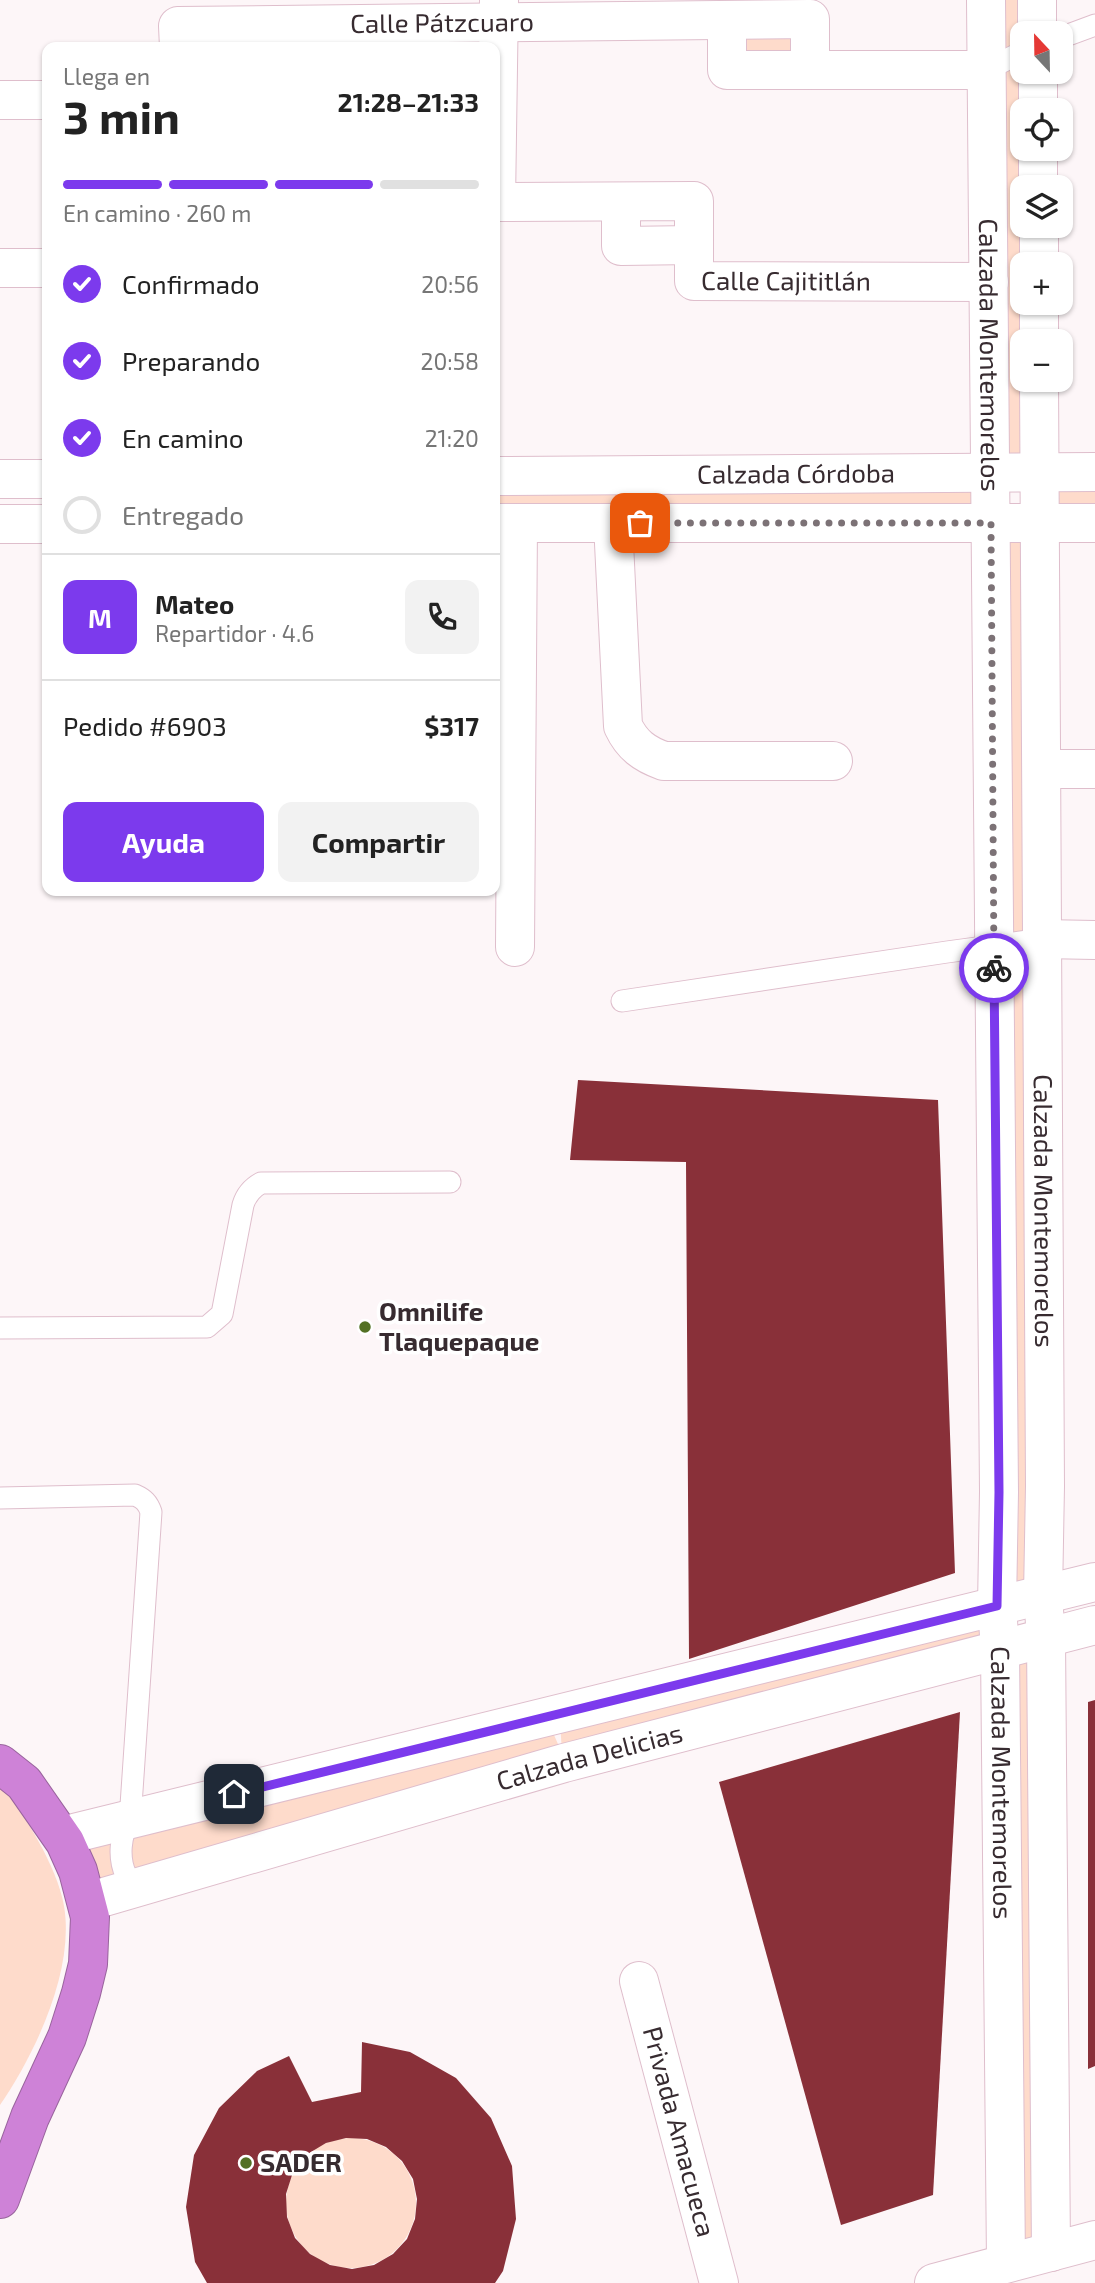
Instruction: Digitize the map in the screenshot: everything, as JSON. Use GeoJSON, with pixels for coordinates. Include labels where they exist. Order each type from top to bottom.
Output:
{"type":"FeatureCollection","features":[{"type":"Feature","properties":{"kind":"highway"},"geometry":{"type":"LineString","coordinates":[[0,1763],[24,1783],[62,1836],[78,1871],[90,1917],[88,1964],[81,1993],[66,2037],[30,2117],[0,2199]]}},
{"type":"Feature","properties":{"kind":"street","name":"Calzada Montemorelos"},"geometry":{"type":"LineString","coordinates":[[986,0],[986,70],[1005,222],[989,282],[999,1492],[997,1606],[1000,1650],[1006,2263]]}},
{"type":"Feature","properties":{"kind":"street"},"geometry":{"type":"LineString","coordinates":[[1037,0],[1037,21]]}},
{"type":"Feature","properties":{"kind":"street"},"geometry":{"type":"LineString","coordinates":[[499,42],[500,12]]}},
{"type":"Feature","properties":{"kind":"street","name":"Calle Pátzcuaro"},"geometry":{"type":"LineString","coordinates":[[178,42],[178,26],[238,37],[346,36],[500,12],[727,20],[810,19],[810,70]]}},
{"type":"Feature","properties":{"kind":"street"},"geometry":{"type":"LineString","coordinates":[[727,20],[727,70],[986,70]]}},
{"type":"Feature","properties":{"kind":"street"},"geometry":{"type":"LineString","coordinates":[[0,100],[42,100]]}},
{"type":"Feature","properties":{"kind":"street","name":"Calle Cajititlán"},"geometry":{"type":"LineString","coordinates":[[500,202],[694,201],[694,281],[989,282]]}},
{"type":"Feature","properties":{"kind":"street"},"geometry":{"type":"LineString","coordinates":[[0,268],[42,268]]}},
{"type":"Feature","properties":{"kind":"street","name":"Calzada Montemorelos"},"geometry":{"type":"LineString","coordinates":[[1039,392],[1045,1486],[1043,1596],[1046,1637],[1051,2252]]}},
{"type":"Feature","properties":{"kind":"street","name":"Calzada Córdoba"},"geometry":{"type":"LineString","coordinates":[[500,476],[1095,472]]}},
{"type":"Feature","properties":{"kind":"street"},"geometry":{"type":"LineString","coordinates":[[0,479],[42,479]]}},
{"type":"Feature","properties":{"kind":"street"},"geometry":{"type":"LineString","coordinates":[[507,523],[515,947]]}},
{"type":"Feature","properties":{"kind":"street","name":"Calzada Córdoba"},"geometry":{"type":"LineString","coordinates":[[507,523],[1095,523]]}},
{"type":"Feature","properties":{"kind":"street"},"geometry":{"type":"LineString","coordinates":[[613,523],[623,726],[638,748],[664,761],[833,761]]}},
{"type":"Feature","properties":{"kind":"street"},"geometry":{"type":"LineString","coordinates":[[0,524],[42,524]]}},
{"type":"Feature","properties":{"kind":"street"},"geometry":{"type":"LineString","coordinates":[[1042,769],[1095,769]]}},
{"type":"Feature","properties":{"kind":"street"},"geometry":{"type":"LineString","coordinates":[[1042,939],[1095,940]]}},
{"type":"Feature","properties":{"kind":"street"},"geometry":{"type":"LineString","coordinates":[[996,1133],[1043,1131]]}},
{"type":"Feature","properties":{"kind":"street"},"geometry":{"type":"LineString","coordinates":[[997,1301],[1044,1303]]}},
{"type":"Feature","properties":{"kind":"street"},"geometry":{"type":"LineString","coordinates":[[999,1492],[1045,1486]]}},
{"type":"Feature","properties":{"kind":"street","name":"Calzada Delicias"},"geometry":{"type":"LineString","coordinates":[[62,1836],[1095,1582]]}},
{"type":"Feature","properties":{"kind":"street","name":"Calzada Delicias"},"geometry":{"type":"LineString","coordinates":[[87,1902],[565,1763],[1095,1625]]}},
{"type":"Feature","properties":{"kind":"street"},"geometry":{"type":"LineString","coordinates":[[552,1716],[565,1763]]}},
{"type":"Feature","properties":{"kind":"street","name":"Privada Amacueca"},"geometry":{"type":"LineString","coordinates":[[639,1981],[719,2283]]}},
{"type":"Feature","properties":{"kind":"street"},"geometry":{"type":"LineString","coordinates":[[934,2283],[1095,2240]]}},
{"type":"Feature","properties":{"kind":"lane"},"geometry":{"type":"LineString","coordinates":[[1073,33],[1095,25]]}},
{"type":"Feature","properties":{"kind":"lane"},"geometry":{"type":"LineString","coordinates":[[986,70],[1010,58]]}},
{"type":"Feature","properties":{"kind":"lane"},"geometry":{"type":"LineString","coordinates":[[622,1001],[1042,939]]}},
{"type":"Feature","properties":{"kind":"lane"},"geometry":{"type":"LineString","coordinates":[[0,1328],[207,1327],[222,1314],[243,1205],[254,1187],[261,1183],[450,1182]]}},
{"type":"Feature","properties":{"kind":"lane"},"geometry":{"type":"LineString","coordinates":[[0,1498],[135,1495],[149,1506],[151,1512],[130,1820],[121,1840],[126,1876],[138,1887]]}},
{"type":"Feature","properties":{"kind":"shaded area"},"geometry":{"type":"Polygon","coordinates":[[[995,0],[1029,0],[1028,21],[1010,21],[1010,84],[1024,84],[1023,98],[1010,98],[1010,161],[1022,161],[1022,175],[1010,175],[1010,238],[1022,238],[1022,252],[1010,252],[1010,315],[1022,315],[1022,329],[1010,329],[1010,392],[1024,392],[1033,455],[1000,456],[995,0]]]}},
{"type":"Feature","properties":{"kind":"shaded area"},"geometry":{"type":"Polygon","coordinates":[[[744,34],[792,34],[792,60],[744,60],[744,34]]]}},
{"type":"Feature","properties":{"kind":"shaded area"},"geometry":{"type":"Polygon","coordinates":[[[1095,472],[1095,522],[1041,524],[1032,1598],[997,1590],[991,523],[1040,524],[1040,473],[1095,472]]]}},
{"type":"Feature","properties":{"kind":"shaded area"},"geometry":{"type":"Polygon","coordinates":[[[990,473],[991,523],[500,519],[500,476],[990,473]]]}},
{"type":"Feature","properties":{"kind":"shaded area"},"geometry":{"type":"Polygon","coordinates":[[[990,1608],[1000,1650],[85,1895],[65,1842],[546,1717],[562,1753],[560,1721],[990,1608]]]}},
{"type":"Feature","properties":{"kind":"shaded area"},"geometry":{"type":"Polygon","coordinates":[[[1037,1640],[1051,2240],[1017,2260],[1010,1660],[1037,1640]]]}},
{"type":"Feature","properties":{"kind":"shaded area"},"geometry":{"type":"Polygon","coordinates":[[[0,1783],[29,1825],[47,1858],[64,1906],[66,1931],[64,1957],[49,2010],[39,2036],[0,2105],[0,1783]]]}},
{"type":"Feature","properties":{"kind":"shaded area"},"geometry":{"type":"Polygon","coordinates":[[[351,2138],[376,2143],[397,2157],[411,2178],[416,2203],[411,2228],[397,2249],[376,2263],[351,2268],[326,2263],[305,2249],[291,2228],[286,2203],[291,2178],[305,2157],[326,2143],[351,2138]]]}},
{"type":"Feature","properties":{"kind":"building"},"geometry":{"type":"Polygon","coordinates":[[[578,1080],[938,1100],[955,1573],[689,1659],[686,1162],[570,1160],[578,1080]]]}},
{"type":"Feature","properties":{"kind":"building"},"geometry":{"type":"Polygon","coordinates":[[[1095,1700],[1095,2066],[1088,2069],[1088,1702],[1095,1700]]]}},
{"type":"Feature","properties":{"kind":"building"},"geometry":{"type":"Polygon","coordinates":[[[960,1712],[933,2195],[841,2225],[719,1782],[960,1712]]]}},
{"type":"Feature","properties":{"kind":"building","name":"SADER"},"geometry":{"type":"Polygon","coordinates":[[[362,2042],[410,2052],[456,2078],[491,2118],[512,2166],[516,2219],[503,2271],[495,2283],[207,2283],[195,2262],[186,2207],[194,2155],[219,2108],[257,2071],[289,2056],[312,2102],[361,2092],[362,2042]],[[346,2138],[326,2143],[306,2155],[293,2172],[286,2194],[287,2217],[295,2238],[310,2254],[330,2265],[352,2269],[374,2265],[393,2254],[407,2239],[415,2219],[417,2199],[413,2179],[402,2161],[386,2147],[367,2139],[346,2138]]]}},
{"type":"Feature","properties":{"kind":"way so far"},"geometry":{"type":"LineString","coordinates":[[640,523],[991,523],[994,968]]}},
{"type":"Feature","properties":{"kind":"place","name":"Omnilife Tlaquepaque"},"geometry":{"type":"Point","coordinates":[365,1327]}},
{"type":"Feature","properties":{"kind":"place","name":"SADER"},"geometry":{"type":"Point","coordinates":[246,2163]}},
{"type":"Feature","properties":{"kind":"route"},"geometry":{"type":"LineString","coordinates":[[234,1794],[997,1606],[999,1492],[994,968]]}}]}
